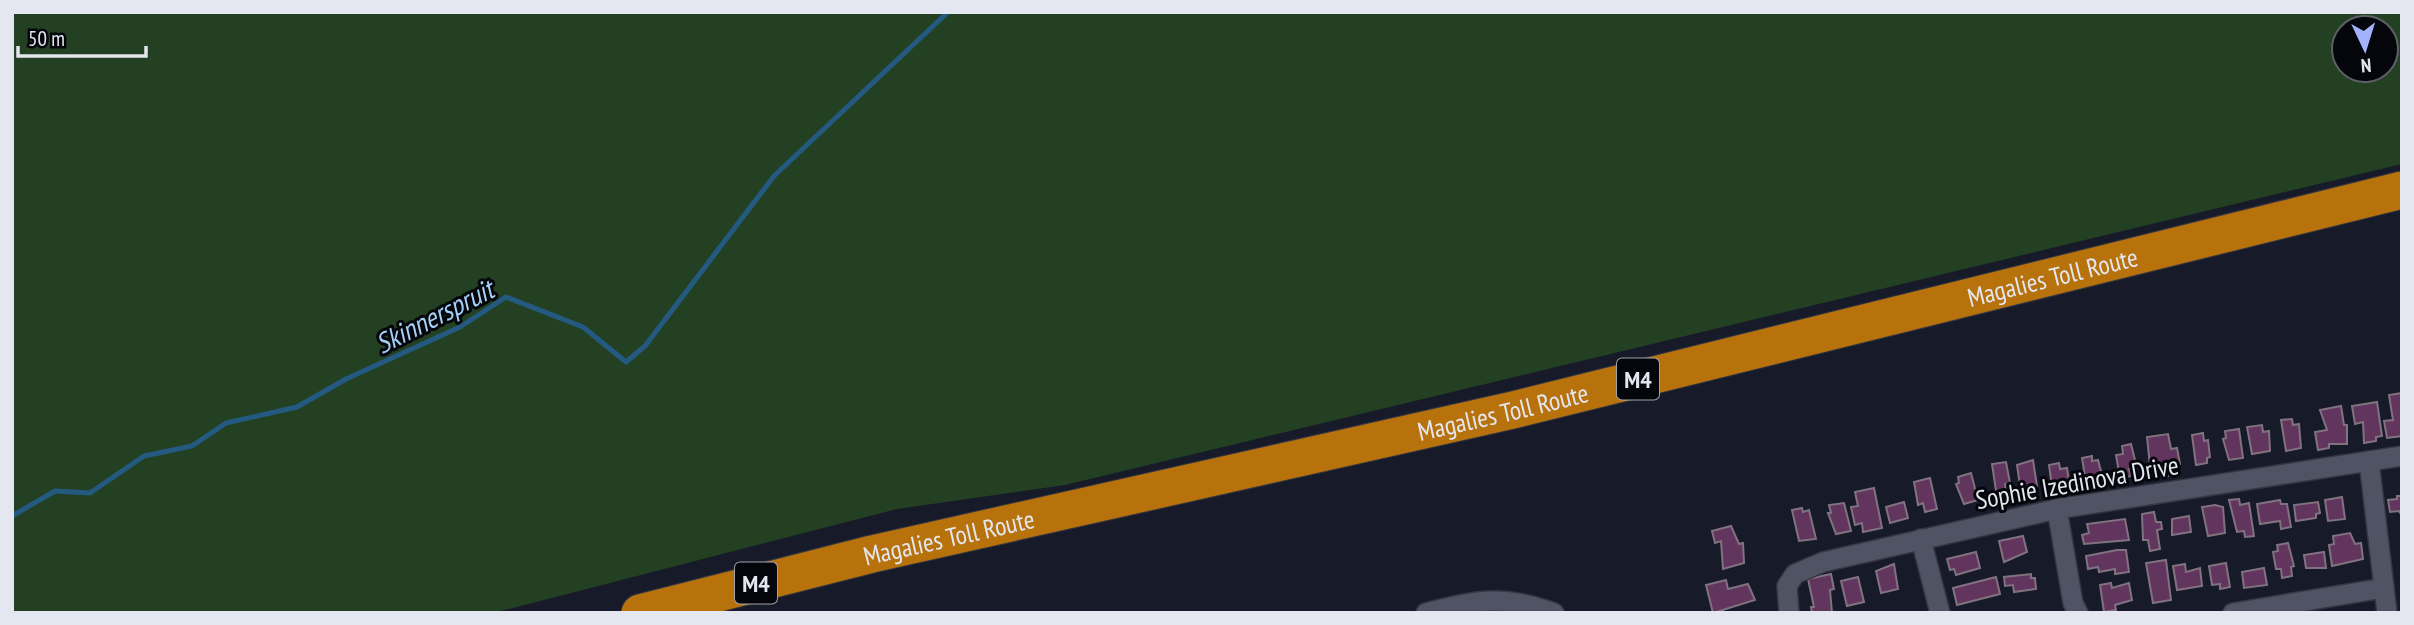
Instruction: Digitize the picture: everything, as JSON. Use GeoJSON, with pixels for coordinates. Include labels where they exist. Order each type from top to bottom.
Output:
{"type":"FeatureCollection","features":[{"type":"Feature","properties":{"kind":"highway","name":"Magalies Toll Route"},"geometry":{"type":"LineString","coordinates":[[640,613],[872,554],[1513,410],[2402,190]]}},
{"type":"Feature","properties":{"kind":"highway","name":"Magalies Toll Route"},"geometry":{"type":"LineString","coordinates":[[736,613],[1512,430],[2402,207]]}},
{"type":"Feature","properties":{"kind":"street","name":"Sophie Izedinova Drive"},"geometry":{"type":"LineString","coordinates":[[1788,607],[1787,586],[1796,574],[1807,566],[2057,509],[2402,456]]}},
{"type":"Feature","properties":{"kind":"street"},"geometry":{"type":"LineString","coordinates":[[2369,461],[2388,613]]}},
{"type":"Feature","properties":{"kind":"street"},"geometry":{"type":"LineString","coordinates":[[2057,509],[2073,603],[2078,613]]}},
{"type":"Feature","properties":{"kind":"street"},"geometry":{"type":"LineString","coordinates":[[1921,539],[1940,613]]}},
{"type":"Feature","properties":{"kind":"street"},"geometry":{"type":"LineString","coordinates":[[2232,613],[2384,588]]}},
{"type":"Feature","properties":{"kind":"street"},"geometry":{"type":"LineString","coordinates":[[1426,613],[1507,599],[1554,613]]}},
{"type":"Feature","properties":{"kind":"green space"},"geometry":{"type":"Polygon","coordinates":[[[12,12],[2402,12],[2402,164],[1065,485],[897,509],[493,613],[12,613],[12,12]]]}},
{"type":"Feature","properties":{"kind":"building"},"geometry":{"type":"Polygon","coordinates":[[[2402,393],[2402,436],[2387,438],[2384,421],[2393,420],[2389,395],[2402,393]]]}},
{"type":"Feature","properties":{"kind":"building"},"geometry":{"type":"Polygon","coordinates":[[[2377,402],[2382,436],[2376,437],[2376,441],[2364,443],[2363,422],[2355,424],[2352,406],[2377,402]]]}},
{"type":"Feature","properties":{"kind":"building"},"geometry":{"type":"Polygon","coordinates":[[[2341,406],[2344,425],[2347,425],[2347,444],[2329,444],[2329,448],[2318,450],[2315,432],[2327,430],[2320,410],[2341,406]]]}},
{"type":"Feature","properties":{"kind":"building"},"geometry":{"type":"Polygon","coordinates":[[[2292,419],[2293,425],[2299,424],[2301,448],[2286,451],[2281,420],[2292,419]]]}},
{"type":"Feature","properties":{"kind":"building"},"geometry":{"type":"Polygon","coordinates":[[[2262,425],[2263,432],[2269,431],[2270,451],[2252,454],[2247,427],[2262,425]]]}},
{"type":"Feature","properties":{"kind":"building"},"geometry":{"type":"Polygon","coordinates":[[[2239,429],[2243,458],[2229,460],[2223,439],[2226,438],[2225,431],[2239,429]]]}},
{"type":"Feature","properties":{"kind":"building"},"geometry":{"type":"Polygon","coordinates":[[[2203,433],[2204,441],[2208,440],[2210,457],[2207,458],[2207,463],[2196,465],[2192,435],[2203,433]]]}},
{"type":"Feature","properties":{"kind":"building"},"geometry":{"type":"Polygon","coordinates":[[[2168,434],[2171,449],[2177,448],[2180,464],[2167,470],[2168,476],[2151,476],[2147,437],[2168,434]]]}},
{"type":"Feature","properties":{"kind":"building"},"geometry":{"type":"Polygon","coordinates":[[[2131,444],[2137,468],[2129,469],[2131,476],[2120,478],[2116,455],[2123,454],[2122,446],[2131,444]]]}},
{"type":"Feature","properties":{"kind":"building"},"geometry":{"type":"Polygon","coordinates":[[[2092,456],[2092,461],[2098,460],[2102,475],[2095,476],[2096,481],[2086,483],[2082,458],[2092,456]]]}},
{"type":"Feature","properties":{"kind":"building"},"geometry":{"type":"Polygon","coordinates":[[[2033,460],[2037,486],[2033,486],[2034,491],[2021,493],[2017,465],[2033,460]]]}},
{"type":"Feature","properties":{"kind":"building"},"geometry":{"type":"Polygon","coordinates":[[[2006,462],[2010,483],[2005,484],[2006,489],[1996,491],[1992,464],[2006,462]]]}},
{"type":"Feature","properties":{"kind":"building"},"geometry":{"type":"Polygon","coordinates":[[[2059,463],[2060,469],[2067,468],[2069,481],[2052,487],[2049,465],[2059,463]]]}},
{"type":"Feature","properties":{"kind":"building"},"geometry":{"type":"Polygon","coordinates":[[[1971,473],[1978,500],[1964,504],[1956,484],[1959,483],[1958,477],[1971,473]]]}},
{"type":"Feature","properties":{"kind":"building"},"geometry":{"type":"Polygon","coordinates":[[[1930,478],[1937,509],[1925,512],[1923,503],[1918,505],[1914,482],[1930,478]]]}},
{"type":"Feature","properties":{"kind":"building"},"geometry":{"type":"Polygon","coordinates":[[[1874,488],[1882,528],[1863,532],[1862,523],[1855,525],[1851,507],[1858,506],[1855,492],[1874,488]]]}},
{"type":"Feature","properties":{"kind":"building"},"geometry":{"type":"Polygon","coordinates":[[[2397,496],[2402,496],[2402,516],[2399,511],[2390,512],[2388,500],[2397,499],[2397,496]]]}},
{"type":"Feature","properties":{"kind":"building"},"geometry":{"type":"Polygon","coordinates":[[[2342,497],[2345,519],[2328,521],[2325,500],[2342,497]]]}},
{"type":"Feature","properties":{"kind":"building"},"geometry":{"type":"Polygon","coordinates":[[[2239,499],[2240,505],[2249,503],[2254,536],[2245,537],[2244,531],[2237,532],[2229,500],[2239,499]]]}},
{"type":"Feature","properties":{"kind":"building"},"geometry":{"type":"Polygon","coordinates":[[[2280,500],[2281,504],[2287,504],[2291,527],[2281,529],[2280,521],[2260,524],[2257,504],[2280,500]]]}},
{"type":"Feature","properties":{"kind":"building"},"geometry":{"type":"Polygon","coordinates":[[[1904,502],[1908,518],[1890,523],[1886,507],[1904,502]]]}},
{"type":"Feature","properties":{"kind":"building"},"geometry":{"type":"Polygon","coordinates":[[[2318,502],[2320,513],[2316,514],[2316,518],[2296,521],[2294,505],[2318,502]]]}},
{"type":"Feature","properties":{"kind":"building"},"geometry":{"type":"Polygon","coordinates":[[[1844,503],[1851,531],[1836,534],[1828,513],[1831,513],[1829,505],[1844,503]]]}},
{"type":"Feature","properties":{"kind":"building"},"geometry":{"type":"Polygon","coordinates":[[[2202,507],[2223,507],[2225,533],[2208,536],[2202,507]]]}},
{"type":"Feature","properties":{"kind":"building"},"geometry":{"type":"Polygon","coordinates":[[[1802,508],[1803,512],[1809,510],[1816,539],[1799,541],[1792,510],[1802,508]]]}},
{"type":"Feature","properties":{"kind":"building"},"geometry":{"type":"Polygon","coordinates":[[[2154,512],[2156,522],[2161,522],[2162,529],[2157,530],[2160,549],[2150,551],[2148,540],[2143,540],[2142,514],[2154,512]]]}},
{"type":"Feature","properties":{"kind":"building"},"geometry":{"type":"Polygon","coordinates":[[[2189,516],[2191,532],[2172,535],[2172,519],[2189,516]]]}},
{"type":"Feature","properties":{"kind":"building"},"geometry":{"type":"Polygon","coordinates":[[[2125,519],[2129,540],[2084,544],[2082,535],[2089,533],[2087,524],[2125,519]]]}},
{"type":"Feature","properties":{"kind":"building"},"geometry":{"type":"Polygon","coordinates":[[[1731,526],[1739,544],[1743,543],[1744,563],[1723,569],[1721,541],[1715,543],[1712,531],[1731,526]]]}},
{"type":"Feature","properties":{"kind":"building"},"geometry":{"type":"Polygon","coordinates":[[[2350,533],[2355,544],[2361,543],[2363,559],[2332,566],[2329,545],[2334,544],[2333,536],[2350,533]]]}},
{"type":"Feature","properties":{"kind":"building"},"geometry":{"type":"Polygon","coordinates":[[[2023,536],[2027,552],[2004,562],[1999,541],[2023,536]]]}},
{"type":"Feature","properties":{"kind":"building"},"geometry":{"type":"Polygon","coordinates":[[[2288,543],[2294,566],[2291,567],[2292,576],[2282,578],[2281,569],[2276,569],[2273,552],[2278,551],[2277,545],[2288,543]]]}},
{"type":"Feature","properties":{"kind":"building"},"geometry":{"type":"Polygon","coordinates":[[[2126,550],[2129,572],[2115,574],[2115,569],[2099,572],[2098,567],[2088,569],[2086,556],[2126,550]]]}},
{"type":"Feature","properties":{"kind":"building"},"geometry":{"type":"Polygon","coordinates":[[[1976,552],[1980,568],[1956,575],[1954,569],[1950,570],[1947,559],[1976,552]]]}},
{"type":"Feature","properties":{"kind":"building"},"geometry":{"type":"Polygon","coordinates":[[[2324,552],[2326,568],[2306,568],[2304,555],[2324,552]]]}},
{"type":"Feature","properties":{"kind":"building"},"geometry":{"type":"Polygon","coordinates":[[[2166,560],[2171,600],[2153,603],[2146,563],[2166,560]]]}},
{"type":"Feature","properties":{"kind":"building"},"geometry":{"type":"Polygon","coordinates":[[[2226,563],[2230,587],[2220,589],[2220,584],[2212,585],[2209,566],[2226,563]]]}},
{"type":"Feature","properties":{"kind":"building"},"geometry":{"type":"Polygon","coordinates":[[[1894,564],[1898,589],[1881,593],[1876,571],[1894,564]]]}},
{"type":"Feature","properties":{"kind":"building"},"geometry":{"type":"Polygon","coordinates":[[[2185,564],[2186,572],[2200,568],[2202,586],[2177,590],[2173,566],[2185,564]]]}},
{"type":"Feature","properties":{"kind":"building"},"geometry":{"type":"Polygon","coordinates":[[[2264,568],[2267,585],[2244,588],[2242,572],[2264,568]]]}},
{"type":"Feature","properties":{"kind":"building"},"geometry":{"type":"Polygon","coordinates":[[[1831,574],[1834,589],[1830,590],[1832,613],[1812,613],[1811,607],[1814,607],[1808,579],[1831,574]]]}},
{"type":"Feature","properties":{"kind":"building"},"geometry":{"type":"Polygon","coordinates":[[[2031,574],[2031,578],[2035,578],[2036,589],[2014,592],[2013,585],[2005,586],[2004,577],[2031,574]]]}},
{"type":"Feature","properties":{"kind":"building"},"geometry":{"type":"Polygon","coordinates":[[[1858,577],[1864,602],[1847,606],[1841,581],[1858,577]]]}},
{"type":"Feature","properties":{"kind":"building"},"geometry":{"type":"Polygon","coordinates":[[[1996,577],[2000,594],[1957,605],[1953,588],[1996,577]]]}},
{"type":"Feature","properties":{"kind":"building"},"geometry":{"type":"Polygon","coordinates":[[[1726,580],[1728,589],[1748,584],[1755,600],[1713,613],[1706,585],[1726,580]]]}},
{"type":"Feature","properties":{"kind":"building"},"geometry":{"type":"Polygon","coordinates":[[[2111,583],[2112,588],[2129,583],[2132,600],[2115,605],[2116,610],[2104,612],[2100,585],[2111,583]]]}},
{"type":"Feature","properties":{"kind":"waterway","name":"Skinnerspruit"},"geometry":{"type":"LineString","coordinates":[[12,516],[55,491],[90,493],[144,456],[192,446],[226,423],[297,407],[346,379],[460,327],[506,297],[583,327],[626,362],[645,346],[774,176],[948,12]]}}]}
